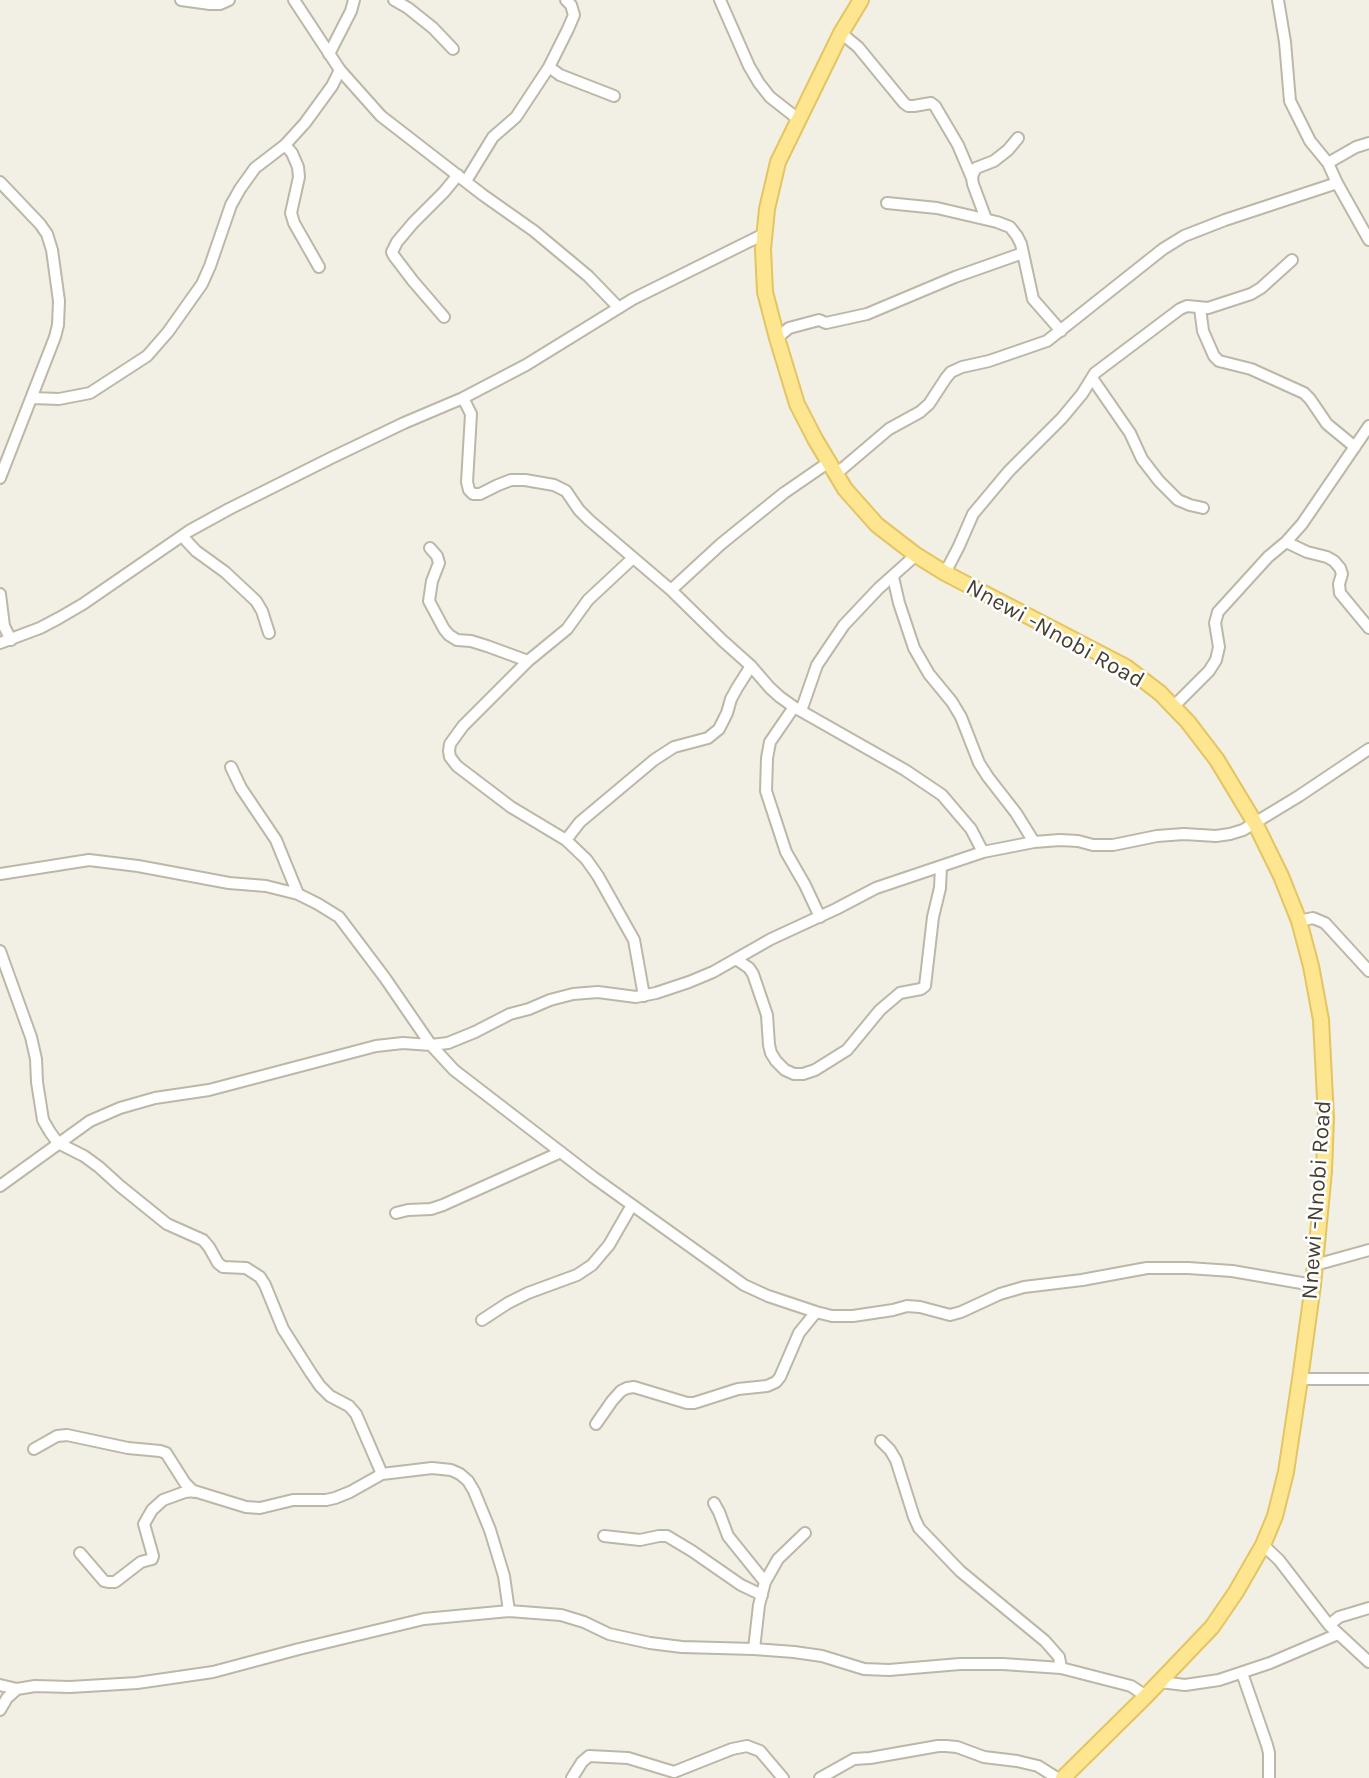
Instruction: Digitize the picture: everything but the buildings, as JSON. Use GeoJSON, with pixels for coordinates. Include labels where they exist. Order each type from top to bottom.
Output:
{"type":"FeatureCollection","features":[{"type":"Feature","properties":{"kind":"main road","name":"Nnewi -Nnobi Road"},"geometry":{"type":"LineString","coordinates":[[861,0],[841,33],[778,162],[766,209],[763,249],[765,292],[797,404],[845,489],[877,525],[945,573],[1126,667],[1160,693],[1188,722],[1217,760],[1255,823],[1281,876],[1299,920],[1321,1020],[1325,1089],[1324,1171],[1313,1285],[1300,1379],[1286,1472],[1275,1516],[1264,1545],[1237,1592],[1212,1627],[1063,1778]]}},
{"type":"Feature","properties":{"kind":"street"},"geometry":{"type":"LineString","coordinates":[[181,0],[210,4],[229,0]]}},
{"type":"Feature","properties":{"kind":"street"},"geometry":{"type":"LineString","coordinates":[[294,0],[351,85],[382,116],[534,231],[588,276],[619,308]]}},
{"type":"Feature","properties":{"kind":"street"},"geometry":{"type":"LineString","coordinates":[[328,54],[354,0]]}},
{"type":"Feature","properties":{"kind":"street"},"geometry":{"type":"LineString","coordinates":[[394,0],[433,28],[453,49]]}},
{"type":"Feature","properties":{"kind":"street"},"geometry":{"type":"LineString","coordinates":[[720,0],[759,83],[770,97],[798,119]]}},
{"type":"Feature","properties":{"kind":"street"},"geometry":{"type":"LineString","coordinates":[[1278,0],[1290,101],[1310,141],[1328,163],[1369,240]]}},
{"type":"Feature","properties":{"kind":"street"},"geometry":{"type":"LineString","coordinates":[[444,317],[412,281],[393,251],[413,223],[462,178],[493,137],[516,117],[549,67],[568,29],[574,15],[570,2]]}},
{"type":"Feature","properties":{"kind":"street"},"geometry":{"type":"LineString","coordinates":[[841,33],[864,54],[904,103],[908,106],[931,103],[935,106],[958,145],[986,219]]}},
{"type":"Feature","properties":{"kind":"street"},"geometry":{"type":"LineString","coordinates":[[549,67],[560,75],[614,96]]}},
{"type":"Feature","properties":{"kind":"street"},"geometry":{"type":"LineString","coordinates":[[33,398],[59,399],[90,393],[147,356],[168,332],[202,284],[231,205],[240,190],[255,168],[285,145],[305,123],[332,86],[340,70]]}},
{"type":"Feature","properties":{"kind":"street"},"geometry":{"type":"LineString","coordinates":[[324,98],[351,85]]}},
{"type":"Feature","properties":{"kind":"street"},"geometry":{"type":"LineString","coordinates":[[972,178],[976,168],[994,160],[1018,138]]}},
{"type":"Feature","properties":{"kind":"street"},"geometry":{"type":"LineString","coordinates":[[1328,163],[1356,147],[1369,143]]}},
{"type":"Feature","properties":{"kind":"street"},"geometry":{"type":"LineString","coordinates":[[285,145],[292,153],[299,177],[291,213],[318,267]]}},
{"type":"Feature","properties":{"kind":"street"},"geometry":{"type":"LineString","coordinates":[[0,182],[47,234],[52,250],[59,301],[58,325],[33,398],[0,478]]}},
{"type":"Feature","properties":{"kind":"street"},"geometry":{"type":"LineString","coordinates":[[671,590],[784,493],[832,468],[889,429],[920,412],[929,404],[951,372],[1047,341],[1163,249],[1184,236],[1337,183]]}},
{"type":"Feature","properties":{"kind":"street"},"geometry":{"type":"LineString","coordinates":[[887,203],[937,208],[1010,227],[1017,236],[1023,253],[1033,299],[1061,331]]}},
{"type":"Feature","properties":{"kind":"street"},"geometry":{"type":"LineString","coordinates":[[0,594],[6,641],[60,618],[182,536],[229,509],[331,458],[463,398],[526,365],[619,308],[764,234]]}},
{"type":"Feature","properties":{"kind":"street"},"geometry":{"type":"LineString","coordinates":[[777,338],[789,328],[819,320],[826,323],[867,314],[967,272],[1023,253]]}},
{"type":"Feature","properties":{"kind":"street"},"geometry":{"type":"LineString","coordinates":[[945,573],[980,506],[1009,471],[1062,418],[1095,373],[1180,309],[1187,306],[1208,308],[1251,294],[1292,260]]}},
{"type":"Feature","properties":{"kind":"street"},"geometry":{"type":"LineString","coordinates":[[1200,308],[1203,331],[1219,361],[1251,369],[1304,393],[1327,425],[1355,447]]}},
{"type":"Feature","properties":{"kind":"street"},"geometry":{"type":"LineString","coordinates":[[1092,378],[1125,425],[1142,459],[1165,488],[1178,500],[1203,508]]}},
{"type":"Feature","properties":{"kind":"street"},"geometry":{"type":"LineString","coordinates":[[463,398],[471,414],[467,482],[473,494],[480,494],[511,480],[554,485],[566,491],[589,520],[671,590],[751,666],[770,688],[797,709],[905,769],[942,795],[971,828],[983,852]]}},
{"type":"Feature","properties":{"kind":"street"},"geometry":{"type":"LineString","coordinates":[[1173,707],[1209,671],[1216,660],[1219,647],[1215,623],[1218,612],[1302,524],[1369,426]]}},
{"type":"Feature","properties":{"kind":"street"},"geometry":{"type":"LineString","coordinates":[[182,536],[196,551],[225,572],[257,601],[269,634]]}},
{"type":"Feature","properties":{"kind":"street"},"geometry":{"type":"LineString","coordinates":[[1286,542],[1334,561],[1342,574],[1340,593],[1369,628]]}},
{"type":"Feature","properties":{"kind":"street"},"geometry":{"type":"LineString","coordinates":[[430,548],[438,556],[439,563],[432,581],[429,601],[449,635],[457,640],[471,640],[528,662]]}},
{"type":"Feature","properties":{"kind":"street"},"geometry":{"type":"LineString","coordinates":[[820,917],[786,852],[766,791],[769,742],[797,709],[817,666],[844,625],[916,555]]}},
{"type":"Feature","properties":{"kind":"street"},"geometry":{"type":"LineString","coordinates":[[633,558],[594,593],[567,629],[528,662],[463,726],[450,744],[449,751],[457,766],[511,807],[566,840],[586,859],[634,940],[644,996]]}},
{"type":"Feature","properties":{"kind":"street"},"geometry":{"type":"LineString","coordinates":[[892,576],[914,648],[929,674],[961,717],[979,763],[988,778],[1016,813],[1034,842]]}},
{"type":"Feature","properties":{"kind":"street"},"geometry":{"type":"LineString","coordinates":[[566,840],[588,816],[653,760],[674,747],[709,738],[719,729],[731,699],[751,666]]}},
{"type":"Feature","properties":{"kind":"street"},"geometry":{"type":"LineString","coordinates":[[0,1186],[90,1121],[120,1108],[155,1098],[209,1090],[376,1046],[402,1043],[431,1045],[459,1039],[510,1014],[573,994],[598,992],[627,997],[644,996],[713,972],[789,930],[876,888],[983,852],[1034,842],[1078,841],[1093,845],[1113,845],[1157,836],[1216,836],[1243,830],[1369,749]]}},
{"type":"Feature","properties":{"kind":"street"},"geometry":{"type":"LineString","coordinates":[[231,767],[240,788],[276,840],[298,894]]}},
{"type":"Feature","properties":{"kind":"street"},"geometry":{"type":"LineString","coordinates":[[0,874],[89,860],[229,883],[266,886],[298,894],[338,917],[385,978],[431,1045],[454,1070],[632,1205],[744,1284],[768,1296],[816,1312],[832,1316],[853,1316],[907,1306],[950,1315],[1024,1287],[1147,1268],[1231,1271],[1313,1285]]}},
{"type":"Feature","properties":{"kind":"street"},"geometry":{"type":"LineString","coordinates":[[736,958],[753,974],[767,1015],[769,1045],[776,1061],[794,1074],[815,1070],[847,1050],[880,1010],[900,993],[925,986],[941,867]]}},
{"type":"Feature","properties":{"kind":"street"},"geometry":{"type":"LineString","coordinates":[[1299,920],[1313,918],[1325,923],[1369,971]]}},
{"type":"Feature","properties":{"kind":"street"},"geometry":{"type":"LineString","coordinates":[[0,951],[31,1037],[43,1120],[58,1143],[92,1161],[167,1224],[203,1240],[223,1267],[246,1268],[260,1277],[283,1329],[320,1386],[356,1414],[382,1474]]}},
{"type":"Feature","properties":{"kind":"street"},"geometry":{"type":"LineString","coordinates":[[396,1213],[443,1205],[561,1152]]}},
{"type":"Feature","properties":{"kind":"street"},"geometry":{"type":"LineString","coordinates":[[482,1320],[527,1293],[577,1275],[592,1265],[609,1245],[632,1205]]}},
{"type":"Feature","properties":{"kind":"street"},"geometry":{"type":"LineString","coordinates":[[1315,1265],[1369,1250]]}},
{"type":"Feature","properties":{"kind":"street"},"geometry":{"type":"LineString","coordinates":[[596,1424],[611,1401],[627,1388],[634,1387],[694,1403],[738,1389],[767,1386],[776,1382],[799,1333],[816,1312]]}},
{"type":"Feature","properties":{"kind":"street"},"geometry":{"type":"LineString","coordinates":[[1300,1379],[1369,1379]]}},
{"type":"Feature","properties":{"kind":"street"},"geometry":{"type":"LineString","coordinates":[[34,1449],[57,1436],[67,1435],[128,1448],[160,1451],[166,1453],[184,1483],[194,1492]]}},
{"type":"Feature","properties":{"kind":"street"},"geometry":{"type":"LineString","coordinates":[[881,1441],[896,1460],[919,1528],[960,1571],[1045,1641],[1059,1657],[1060,1668]]}},
{"type":"Feature","properties":{"kind":"street"},"geometry":{"type":"LineString","coordinates":[[80,1553],[99,1576],[108,1582],[115,1582],[141,1562],[152,1559],[144,1524],[152,1510],[163,1500],[185,1492],[260,1508],[293,1500],[335,1498],[382,1474],[432,1468],[450,1470],[468,1481],[474,1491],[490,1530],[504,1576],[509,1611]]}},
{"type":"Feature","properties":{"kind":"street"},"geometry":{"type":"LineString","coordinates":[[714,1503],[728,1536],[765,1583]]}},
{"type":"Feature","properties":{"kind":"street"},"geometry":{"type":"LineString","coordinates":[[754,1649],[759,1605],[765,1583],[778,1559],[805,1533]]}},
{"type":"Feature","properties":{"kind":"street"},"geometry":{"type":"LineString","coordinates":[[604,1536],[640,1540],[667,1536],[741,1586],[762,1595]]}},
{"type":"Feature","properties":{"kind":"street"},"geometry":{"type":"LineString","coordinates":[[1264,1545],[1279,1560],[1329,1625],[1369,1662]]}},
{"type":"Feature","properties":{"kind":"street"},"geometry":{"type":"LineString","coordinates":[[1329,1625],[1339,1617],[1369,1608]]}},
{"type":"Feature","properties":{"kind":"street"},"geometry":{"type":"LineString","coordinates":[[0,1685],[17,1689],[137,1683],[213,1672],[424,1619],[509,1611],[561,1615],[609,1634],[650,1643],[822,1656],[864,1669],[889,1670],[960,1664],[1060,1668],[1131,1686],[1146,1696]]}},
{"type":"Feature","properties":{"kind":"street"},"geometry":{"type":"LineString","coordinates":[[1160,1682],[1185,1685],[1242,1673],[1338,1634]]}},
{"type":"Feature","properties":{"kind":"street"},"geometry":{"type":"LineString","coordinates":[[1242,1673],[1268,1745],[1269,1778]]}},
{"type":"Feature","properties":{"kind":"street"},"geometry":{"type":"LineString","coordinates":[[0,1710],[7,1698],[17,1689]]}},
{"type":"Feature","properties":{"kind":"street"},"geometry":{"type":"LineString","coordinates":[[572,1778],[589,1756],[628,1758],[674,1772],[740,1746],[760,1751],[783,1778]]}},
{"type":"Feature","properties":{"kind":"street"},"geometry":{"type":"LineString","coordinates":[[820,1778],[854,1759],[938,1746],[957,1747],[984,1757],[1038,1766],[1057,1778]]}}]}
